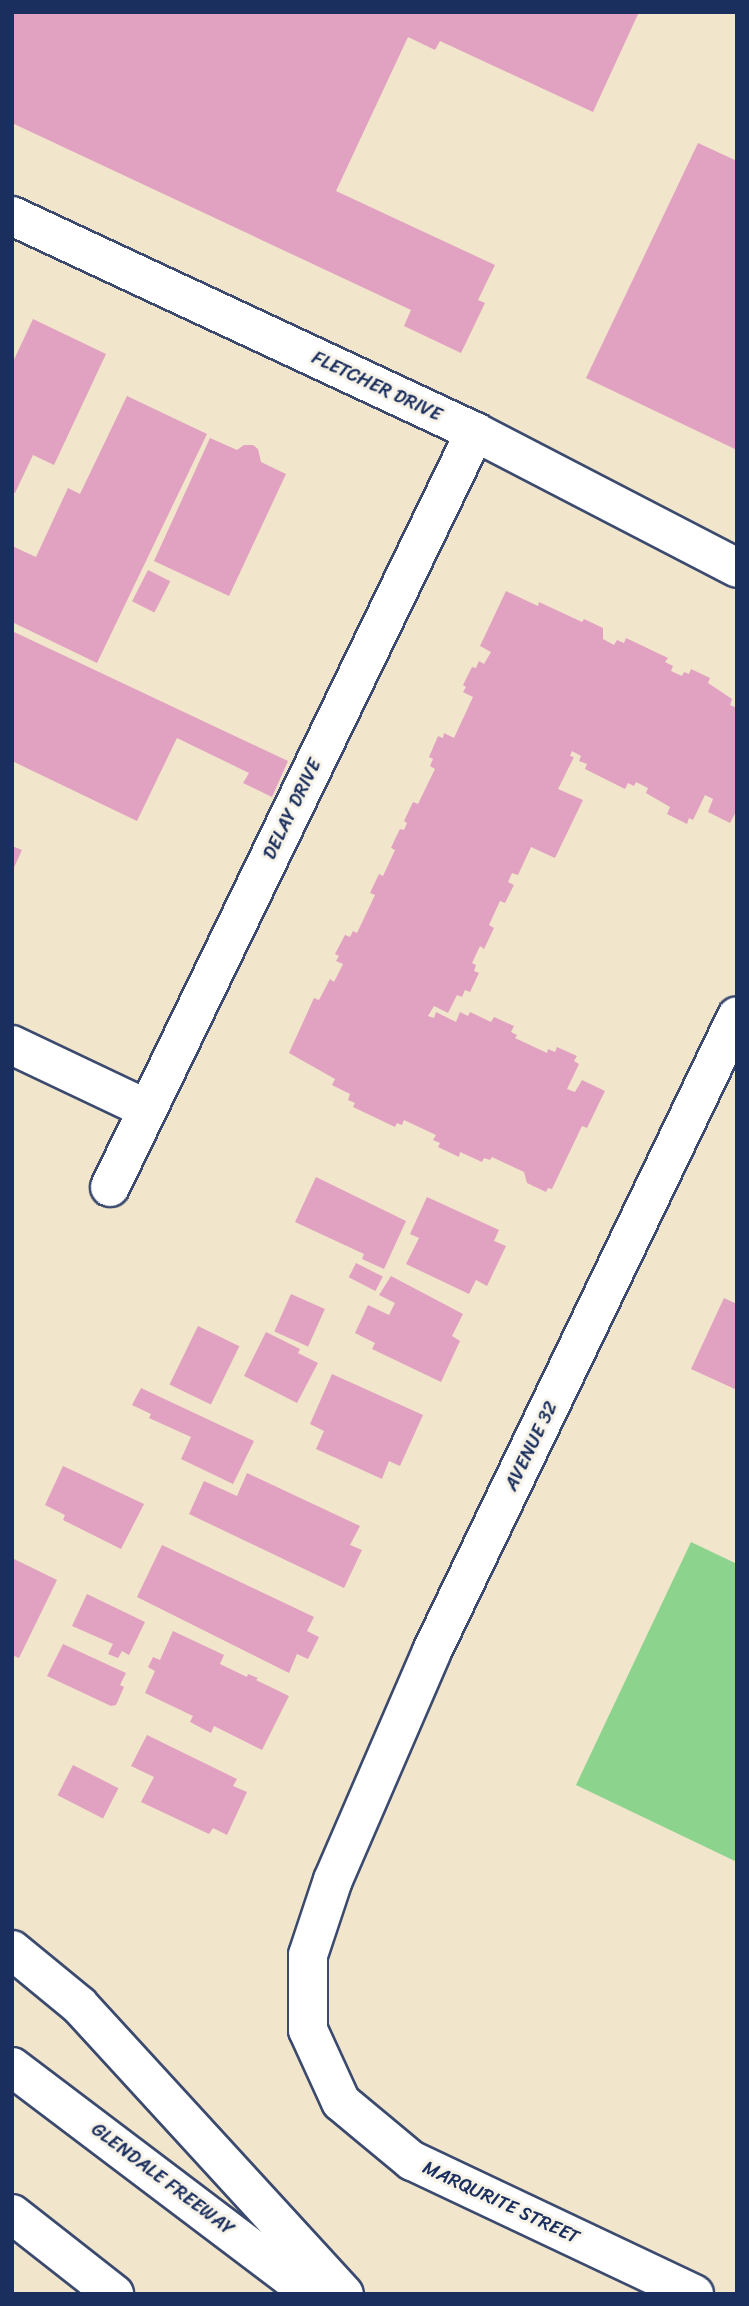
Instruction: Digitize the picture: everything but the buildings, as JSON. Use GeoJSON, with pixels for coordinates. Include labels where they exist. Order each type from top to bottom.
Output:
{"type":"FeatureCollection","features":[{"type":"Feature","properties":{"kind":"main road","name":"FLETCHER DRIVE"},"geometry":{"type":"LineString","coordinates":[[12,216],[475,432],[737,568]]}},
{"type":"Feature","properties":{"kind":"main road","name":"DELAY DRIVE"},"geometry":{"type":"LineString","coordinates":[[110,1187],[475,432]]}},
{"type":"Feature","properties":{"kind":"main road","name":"AVENUE 32"},"geometry":{"type":"LineString","coordinates":[[333,1880],[432,1651],[737,1016]]}},
{"type":"Feature","properties":{"kind":"main road"},"geometry":{"type":"LineString","coordinates":[[12,1045],[147,1109]]}},
{"type":"Feature","properties":{"kind":"main road","name":"MARQURITE STREET"},"geometry":{"type":"LineString","coordinates":[[333,1880],[308,1955],[307,2030],[341,2102],[412,2161],[694,2294]]}},
{"type":"Feature","properties":{"kind":"main road"},"geometry":{"type":"LineString","coordinates":[[12,1950],[79,2005],[344,2294]]}},
{"type":"Feature","properties":{"kind":"main road","name":"GLENDALE FREEWAY"},"geometry":{"type":"LineString","coordinates":[[12,2067],[312,2294]]}},
{"type":"Feature","properties":{"kind":"main road"},"geometry":{"type":"LineString","coordinates":[[12,2214],[114,2294]]}},
{"type":"Feature","properties":{"kind":"green space"},"geometry":{"type":"Polygon","coordinates":[[[691,1542],[737,1564],[737,1862],[576,1785],[691,1542]]]}}]}
